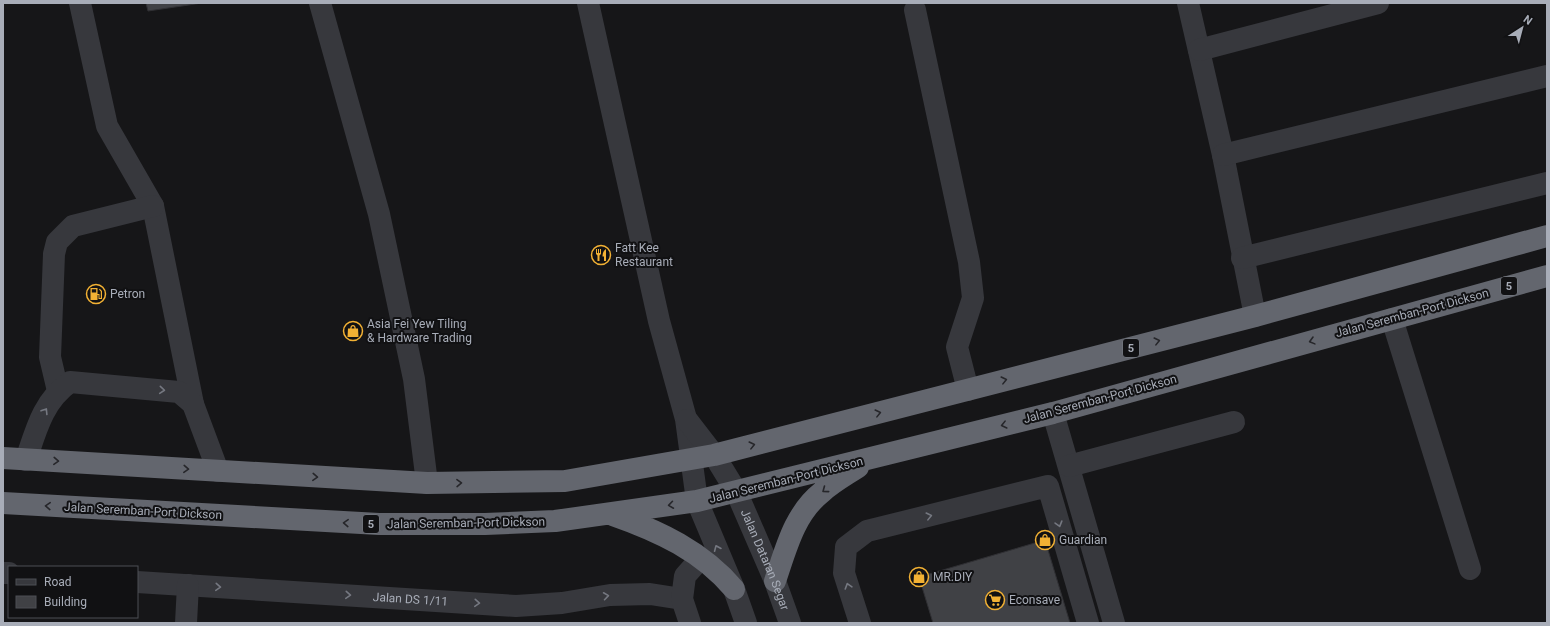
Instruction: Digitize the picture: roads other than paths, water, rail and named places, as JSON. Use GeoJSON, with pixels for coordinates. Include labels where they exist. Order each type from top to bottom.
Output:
{"type":"FeatureCollection","features":[{"type":"Feature","properties":{"kind":"highway","name":"5"},"geometry":{"type":"LineString","coordinates":[[3,458],[427,483],[565,481],[714,455],[1255,316],[1547,236]]}},
{"type":"Feature","properties":{"kind":"highway","name":"Jalan Seremban-Port Dickson"},"geometry":{"type":"LineString","coordinates":[[3,503],[379,524],[485,524],[547,521],[611,514],[697,501],[1053,413],[1547,276]]}},
{"type":"Feature","properties":{"kind":"highway"},"geometry":{"type":"LineString","coordinates":[[775,582],[791,533],[805,510],[821,492],[869,459]]}},
{"type":"Feature","properties":{"kind":"highway"},"geometry":{"type":"LineString","coordinates":[[611,514],[645,526],[674,541],[720,572],[734,589]]}},
{"type":"Feature","properties":{"kind":"street"},"geometry":{"type":"LineString","coordinates":[[80,3],[106,126],[153,206],[193,404],[218,471]]}},
{"type":"Feature","properties":{"kind":"street"},"geometry":{"type":"LineString","coordinates":[[320,3],[379,214],[414,378],[427,483]]}},
{"type":"Feature","properties":{"kind":"street"},"geometry":{"type":"LineString","coordinates":[[588,3],[659,321],[686,419],[697,501],[734,589],[746,623]]}},
{"type":"Feature","properties":{"kind":"street"},"geometry":{"type":"LineString","coordinates":[[1188,3],[1223,155],[1242,258],[1255,316]]}},
{"type":"Feature","properties":{"kind":"street"},"geometry":{"type":"LineString","coordinates":[[1199,50],[1378,3]]}},
{"type":"Feature","properties":{"kind":"street"},"geometry":{"type":"LineString","coordinates":[[915,10],[969,262],[973,298],[957,348],[968,390]]}},
{"type":"Feature","properties":{"kind":"street"},"geometry":{"type":"LineString","coordinates":[[1223,155],[1547,76]]}},
{"type":"Feature","properties":{"kind":"street"},"geometry":{"type":"LineString","coordinates":[[1242,258],[1547,183]]}},
{"type":"Feature","properties":{"kind":"street"},"geometry":{"type":"LineString","coordinates":[[58,391],[50,358],[54,254],[57,242],[73,226],[153,206]]}},
{"type":"Feature","properties":{"kind":"street"},"geometry":{"type":"LineString","coordinates":[[1392,318],[1470,569]]}},
{"type":"Feature","properties":{"kind":"street"},"geometry":{"type":"LineString","coordinates":[[26,460],[40,418],[58,391],[70,382],[179,392],[193,404]]}},
{"type":"Feature","properties":{"kind":"street"},"geometry":{"type":"LineString","coordinates":[[1053,413],[1114,623]]}},
{"type":"Feature","properties":{"kind":"street","name":"Jalan Dataran Segar"},"geometry":{"type":"LineString","coordinates":[[686,419],[714,455],[736,491],[775,582],[790,623]]}},
{"type":"Feature","properties":{"kind":"street"},"geometry":{"type":"LineString","coordinates":[[1069,466],[1234,422]]}},
{"type":"Feature","properties":{"kind":"street"},"geometry":{"type":"LineString","coordinates":[[860,623],[844,573],[846,547],[851,543],[868,531],[1048,486],[1088,623]]}},
{"type":"Feature","properties":{"kind":"street"},"geometry":{"type":"LineString","coordinates":[[690,623],[682,599],[685,576],[701,558]]}},
{"type":"Feature","properties":{"kind":"street","name":"Jalan DS 1/11"},"geometry":{"type":"LineString","coordinates":[[138,582],[188,585],[515,614],[562,603],[610,595],[650,594],[682,599]]}},
{"type":"Feature","properties":{"kind":"street"},"geometry":{"type":"LineString","coordinates":[[186,623],[188,585]]}},
{"type":"Feature","properties":{"kind":"place","name":"Fatt Kee Restaurant"},"geometry":{"type":"Point","coordinates":[601,255]}},
{"type":"Feature","properties":{"kind":"place","name":"Petron"},"geometry":{"type":"Point","coordinates":[96,294]}},
{"type":"Feature","properties":{"kind":"place","name":"Asia Fei Yew Tiling & Hardware Trading"},"geometry":{"type":"Point","coordinates":[353,331]}},
{"type":"Feature","properties":{"kind":"place","name":"Guardian"},"geometry":{"type":"Point","coordinates":[1045,540]}},
{"type":"Feature","properties":{"kind":"place","name":"MR.DIY"},"geometry":{"type":"Point","coordinates":[919,577]}},
{"type":"Feature","properties":{"kind":"place","name":"Econsave"},"geometry":{"type":"Point","coordinates":[995,600]}}]}
